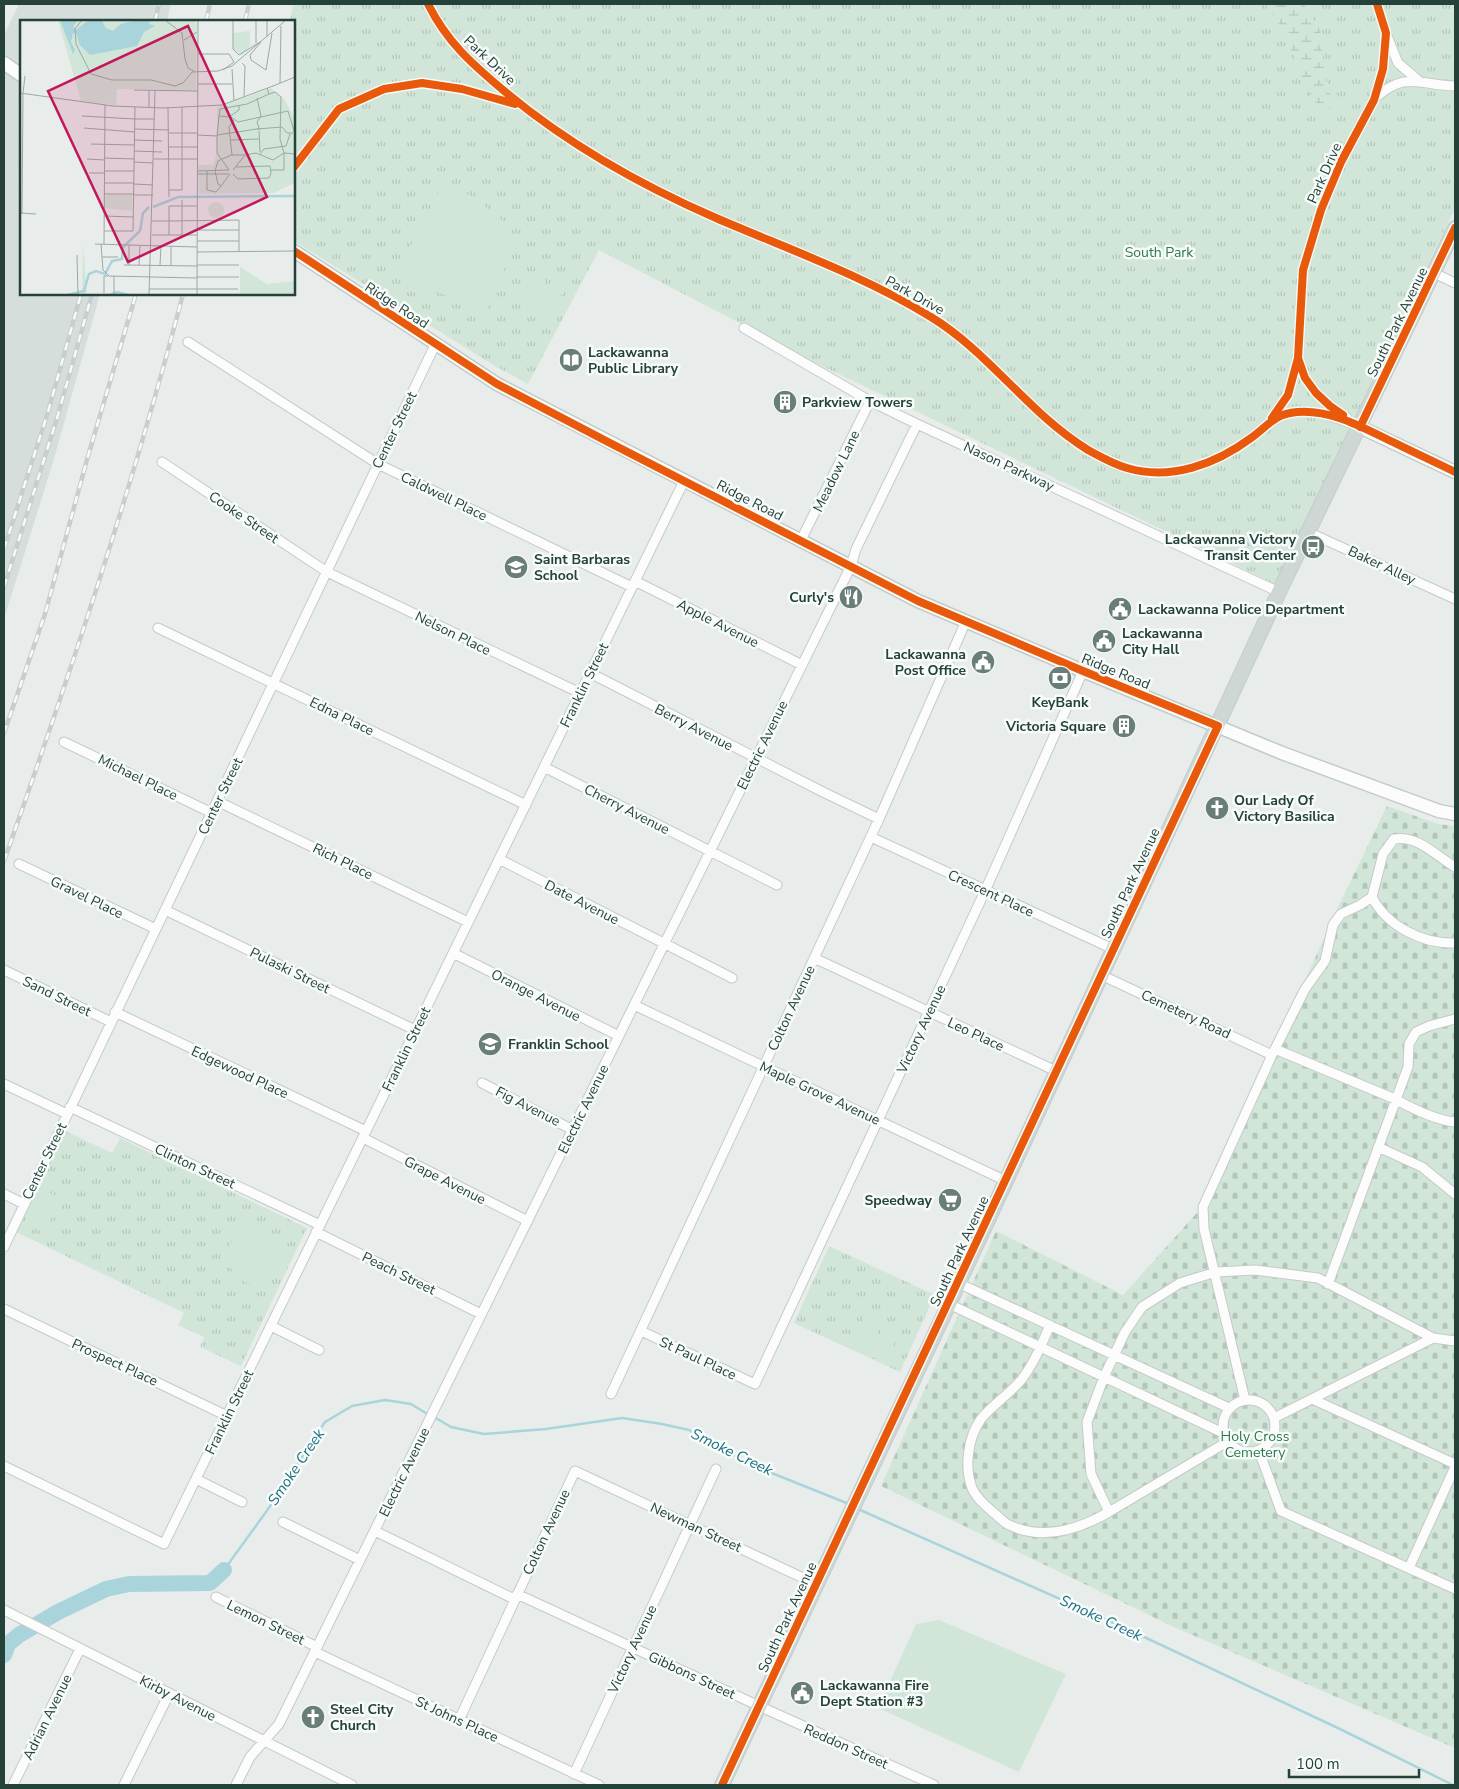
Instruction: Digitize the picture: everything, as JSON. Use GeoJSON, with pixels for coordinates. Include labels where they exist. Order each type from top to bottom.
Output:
{"type":"FeatureCollection","features":[{"type":"Feature","properties":{"kind":"main road"},"geometry":{"type":"LineString","coordinates":[[4,63],[20,73]]}},
{"type":"Feature","properties":{"kind":"main road","name":"South Park Avenue"},"geometry":{"type":"LineString","coordinates":[[722,1785],[949,1304],[1279,592],[1455,228]]}},
{"type":"Feature","properties":{"kind":"main road","name":"Ridge Road"},"geometry":{"type":"LineString","coordinates":[[295,253],[497,384],[918,600],[1083,671],[1282,753],[1439,811],[1455,814]]}},
{"type":"Feature","properties":{"kind":"main road"},"geometry":{"type":"LineString","coordinates":[[1360,427],[1455,472]]}},
{"type":"Feature","properties":{"kind":"street","name":"Park Drive"},"geometry":{"type":"LineString","coordinates":[[428,4],[439,26],[460,52],[522,106],[593,154],[646,184],[714,217],[856,278],[932,318],[959,335],[1047,419],[1076,443],[1109,462],[1126,468],[1163,473],[1189,470],[1232,452],[1260,431],[1288,395],[1298,358],[1302,270],[1321,210],[1341,162],[1374,100],[1383,69],[1386,33]]}},
{"type":"Feature","properties":{"kind":"street","name":"Park Drive"},"geometry":{"type":"LineString","coordinates":[[1377,4],[1398,63],[1419,81]]}},
{"type":"Feature","properties":{"kind":"street","name":"Park Drive"},"geometry":{"type":"LineString","coordinates":[[1374,100],[1386,88],[1399,81],[1419,81],[1441,86],[1455,86]]}},
{"type":"Feature","properties":{"kind":"street"},"geometry":{"type":"LineString","coordinates":[[1434,273],[1455,283]]}},
{"type":"Feature","properties":{"kind":"street","name":"Nason Parkway"},"geometry":{"type":"LineString","coordinates":[[744,328],[870,401],[1279,592]]}},
{"type":"Feature","properties":{"kind":"street","name":"Caldwell Place"},"geometry":{"type":"LineString","coordinates":[[188,342],[378,464],[634,584]]}},
{"type":"Feature","properties":{"kind":"street","name":"Center Street"},"geometry":{"type":"LineString","coordinates":[[4,1247],[435,344]]}},
{"type":"Feature","properties":{"kind":"street","name":"Park Drive"},"geometry":{"type":"LineString","coordinates":[[1298,358],[1305,378],[1316,393],[1330,406],[1360,427]]}},
{"type":"Feature","properties":{"kind":"street","name":"Meadow Lane"},"geometry":{"type":"LineString","coordinates":[[801,540],[870,401]]}},
{"type":"Feature","properties":{"kind":"street"},"geometry":{"type":"LineString","coordinates":[[1272,418],[1295,412],[1312,412],[1326,414],[1360,427]]}},
{"type":"Feature","properties":{"kind":"street","name":"Electric Avenue"},"geometry":{"type":"LineString","coordinates":[[236,1785],[250,1757],[279,1724],[851,566],[856,549],[917,424]]}},
{"type":"Feature","properties":{"kind":"street","name":"Cooke Street"},"geometry":{"type":"LineString","coordinates":[[162,462],[327,572]]}},
{"type":"Feature","properties":{"kind":"street","name":"Franklin Street"},"geometry":{"type":"LineString","coordinates":[[4,1466],[164,1544],[684,481]]}},
{"type":"Feature","properties":{"kind":"street","name":"Baker Alley"},"geometry":{"type":"LineString","coordinates":[[1308,532],[1455,599]]}},
{"type":"Feature","properties":{"kind":"street","name":"Nelson Place"},"geometry":{"type":"LineString","coordinates":[[327,572],[580,693]]}},
{"type":"Feature","properties":{"kind":"street","name":"Apple Avenue"},"geometry":{"type":"LineString","coordinates":[[634,584],[802,665]]}},
{"type":"Feature","properties":{"kind":"street","name":"Colton Avenue"},"geometry":{"type":"LineString","coordinates":[[611,1394],[871,837],[966,621]]}},
{"type":"Feature","properties":{"kind":"street","name":"Edna Place"},"geometry":{"type":"LineString","coordinates":[[158,628],[526,805]]}},
{"type":"Feature","properties":{"kind":"street","name":"Victory Avenue"},"geometry":{"type":"LineString","coordinates":[[755,1384],[985,891],[1083,671]]}},
{"type":"Feature","properties":{"kind":"street","name":"Berry Avenue"},"geometry":{"type":"LineString","coordinates":[[590,673],[879,819]]}},
{"type":"Feature","properties":{"kind":"street","name":"Michael Place"},"geometry":{"type":"LineString","coordinates":[[64,742],[212,813]]}},
{"type":"Feature","properties":{"kind":"street","name":"Cherry Avenue"},"geometry":{"type":"LineString","coordinates":[[544,767],[777,885]]}},
{"type":"Feature","properties":{"kind":"street","name":"Rich Place"},"geometry":{"type":"LineString","coordinates":[[217,801],[468,922]]}},
{"type":"Feature","properties":{"kind":"street","name":"Crescent Place"},"geometry":{"type":"LineString","coordinates":[[871,837],[1112,949]]}},
{"type":"Feature","properties":{"kind":"street"},"geometry":{"type":"LineString","coordinates":[[1245,1400],[1216,1272],[1204,1229],[1202,1207],[1272,1052],[1305,989],[1325,961],[1333,926],[1341,914],[1360,906],[1372,896],[1383,854],[1394,839],[1405,837],[1428,848],[1455,867]]}},
{"type":"Feature","properties":{"kind":"street","name":"Date Avenue"},"geometry":{"type":"LineString","coordinates":[[499,859],[732,978]]}},
{"type":"Feature","properties":{"kind":"street","name":"Gravel Place"},"geometry":{"type":"LineString","coordinates":[[18,864],[156,930]]}},
{"type":"Feature","properties":{"kind":"street"},"geometry":{"type":"LineString","coordinates":[[1372,896],[1378,908],[1408,933],[1419,938],[1455,943]]}},
{"type":"Feature","properties":{"kind":"street","name":"Pulaski Street"},"geometry":{"type":"LineString","coordinates":[[165,910],[415,1030]]}},
{"type":"Feature","properties":{"kind":"street","name":"Orange Avenue"},"geometry":{"type":"LineString","coordinates":[[453,953],[619,1036]]}},
{"type":"Feature","properties":{"kind":"street","name":"Leo Place"},"geometry":{"type":"LineString","coordinates":[[814,958],[1056,1071]]}},
{"type":"Feature","properties":{"kind":"street","name":"Sand Street"},"geometry":{"type":"LineString","coordinates":[[4,970],[111,1022]]}},
{"type":"Feature","properties":{"kind":"street","name":"Cemetery Road"},"geometry":{"type":"LineString","coordinates":[[1101,975],[1272,1052],[1395,1099],[1445,1121],[1455,1122]]}},
{"type":"Feature","properties":{"kind":"street","name":"Maple Grove Avenue"},"geometry":{"type":"LineString","coordinates":[[634,1005],[1006,1181]]}},
{"type":"Feature","properties":{"kind":"street","name":"Edgewood Place"},"geometry":{"type":"LineString","coordinates":[[115,1012],[364,1134]]}},
{"type":"Feature","properties":{"kind":"street"},"geometry":{"type":"LineString","coordinates":[[1328,1284],[1408,1067],[1410,1044],[1416,1032],[1455,1020]]}},
{"type":"Feature","properties":{"kind":"street","name":"Fig Avenue"},"geometry":{"type":"LineString","coordinates":[[482,1083],[573,1130]]}},
{"type":"Feature","properties":{"kind":"street","name":"Clinton Street"},"geometry":{"type":"LineString","coordinates":[[4,1084],[68,1111],[318,1229]]}},
{"type":"Feature","properties":{"kind":"street","name":"Grape Avenue"},"geometry":{"type":"LineString","coordinates":[[364,1134],[528,1221]]}},
{"type":"Feature","properties":{"kind":"street"},"geometry":{"type":"LineString","coordinates":[[1378,1147],[1422,1167],[1455,1194]]}},
{"type":"Feature","properties":{"kind":"street"},"geometry":{"type":"LineString","coordinates":[[4,1194],[24,1204]]}},
{"type":"Feature","properties":{"kind":"street","name":"Peach Street"},"geometry":{"type":"LineString","coordinates":[[318,1229],[482,1314]]}},
{"type":"Feature","properties":{"kind":"street"},"geometry":{"type":"LineString","coordinates":[[1109,1512],[1091,1474],[1087,1422],[1104,1377],[1125,1332],[1142,1307],[1180,1283],[1216,1272],[1254,1270],[1318,1278],[1433,1338],[1455,1341]]}},
{"type":"Feature","properties":{"kind":"street"},"geometry":{"type":"LineString","coordinates":[[958,1283],[1229,1408]]}},
{"type":"Feature","properties":{"kind":"street"},"geometry":{"type":"LineString","coordinates":[[949,1304],[1104,1377],[1225,1437],[1239,1451],[1248,1453],[1258,1451],[1266,1446],[1273,1437],[1275,1428],[1274,1418],[1264,1404],[1254,1400],[1236,1403],[1224,1415],[1222,1424],[1225,1437]]}},
{"type":"Feature","properties":{"kind":"street","name":"Prospect Place"},"geometry":{"type":"LineString","coordinates":[[4,1309],[227,1416]]}},
{"type":"Feature","properties":{"kind":"street"},"geometry":{"type":"LineString","coordinates":[[1050,1325],[1030,1368],[1020,1382],[981,1419],[970,1442],[967,1469],[972,1489],[984,1504],[1007,1524],[1039,1534],[1059,1532],[1082,1526],[1109,1512],[1225,1437]]}},
{"type":"Feature","properties":{"kind":"street"},"geometry":{"type":"LineString","coordinates":[[271,1326],[320,1350]]}},
{"type":"Feature","properties":{"kind":"street","name":"St Paul Place"},"geometry":{"type":"LineString","coordinates":[[641,1332],[755,1384]]}},
{"type":"Feature","properties":{"kind":"street"},"geometry":{"type":"LineString","coordinates":[[1274,1418],[1433,1338]]}},
{"type":"Feature","properties":{"kind":"street"},"geometry":{"type":"LineString","coordinates":[[1312,1399],[1455,1464]]}},
{"type":"Feature","properties":{"kind":"street"},"geometry":{"type":"LineString","coordinates":[[1258,1451],[1281,1512],[1455,1589]]}},
{"type":"Feature","properties":{"kind":"street"},"geometry":{"type":"LineString","coordinates":[[1410,1568],[1455,1468]]}},
{"type":"Feature","properties":{"kind":"street","name":"Victory Avenue"},"geometry":{"type":"LineString","coordinates":[[574,1774],[716,1469]]}},
{"type":"Feature","properties":{"kind":"street","name":"Colton Avenue"},"geometry":{"type":"LineString","coordinates":[[459,1720],[575,1471]]}},
{"type":"Feature","properties":{"kind":"street","name":"Newman Street"},"geometry":{"type":"LineString","coordinates":[[575,1471],[816,1584]]}},
{"type":"Feature","properties":{"kind":"street"},"geometry":{"type":"LineString","coordinates":[[196,1479],[242,1502]]}},
{"type":"Feature","properties":{"kind":"street"},"geometry":{"type":"LineString","coordinates":[[283,1522],[360,1560]]}},
{"type":"Feature","properties":{"kind":"street","name":"Gibbons Street"},"geometry":{"type":"LineString","coordinates":[[375,1532],[633,1647],[759,1706]]}},
{"type":"Feature","properties":{"kind":"street","name":"Lemon Street"},"geometry":{"type":"LineString","coordinates":[[216,1597],[316,1650]]}},
{"type":"Feature","properties":{"kind":"street","name":"Kirby Avenue"},"geometry":{"type":"LineString","coordinates":[[4,1610],[349,1785]]}},
{"type":"Feature","properties":{"kind":"street","name":"Adrian Avenue"},"geometry":{"type":"LineString","coordinates":[[13,1785],[80,1649]]}},
{"type":"Feature","properties":{"kind":"street","name":"St Johns Place"},"geometry":{"type":"LineString","coordinates":[[316,1650],[459,1720],[599,1785]]}},
{"type":"Feature","properties":{"kind":"street"},"geometry":{"type":"LineString","coordinates":[[124,1785],[169,1694]]}},
{"type":"Feature","properties":{"kind":"street","name":"Reddon Street"},"geometry":{"type":"LineString","coordinates":[[759,1706],[934,1785]]}},
{"type":"Feature","properties":{"kind":"shaded area"},"geometry":{"type":"Polygon","coordinates":[[[19,4],[171,4],[167,20],[20,20],[20,295],[100,295],[54,459],[4,619],[4,35],[19,4]]]}},
{"type":"Feature","properties":{"kind":"green space","name":"South Park"},"geometry":{"type":"Polygon","coordinates":[[[293,4],[1455,4],[1455,208],[1275,584],[824,367],[599,250],[528,384],[495,366],[295,242],[295,20],[290,20],[293,4]]]}},
{"type":"Feature","properties":{"kind":"green space"},"geometry":{"type":"Polygon","coordinates":[[[1266,4],[1304,4],[1320,30],[1325,76],[1333,105],[1325,111],[1311,98],[1283,31],[1266,4]]]}},
{"type":"Feature","properties":{"kind":"green space"},"geometry":{"type":"Polygon","coordinates":[[[443,183],[474,197],[504,222],[508,260],[486,314],[410,279],[402,262],[443,183]]]}},
{"type":"Feature","properties":{"kind":"green space"},"geometry":{"type":"Polygon","coordinates":[[[534,273],[546,280],[531,307],[518,300],[534,273]]]}},
{"type":"Feature","properties":{"kind":"green space"},"geometry":{"type":"Polygon","coordinates":[[[551,283],[564,290],[549,317],[536,310],[551,283]]]}},
{"type":"Feature","properties":{"kind":"green space","name":"Holy Cross Cemetery"},"geometry":{"type":"Polygon","coordinates":[[[1387,806],[1438,824],[1455,826],[1455,1748],[1176,1628],[881,1486],[996,1231],[1123,1295],[1204,1205],[1339,905],[1387,806]]]}},
{"type":"Feature","properties":{"kind":"green space"},"geometry":{"type":"Polygon","coordinates":[[[63,1130],[112,1153],[120,1138],[307,1228],[241,1366],[200,1347],[204,1337],[178,1325],[184,1313],[14,1231],[63,1130]]]}},
{"type":"Feature","properties":{"kind":"green space"},"geometry":{"type":"Polygon","coordinates":[[[40,1188],[61,1198],[44,1233],[24,1223],[40,1188]]]}},
{"type":"Feature","properties":{"kind":"green space"},"geometry":{"type":"Polygon","coordinates":[[[244,1220],[288,1244],[264,1289],[235,1278],[225,1253],[244,1220]]]}},
{"type":"Feature","properties":{"kind":"green space"},"geometry":{"type":"Polygon","coordinates":[[[829,1246],[935,1295],[900,1372],[794,1323],[829,1246]]]}},
{"type":"Feature","properties":{"kind":"green space"},"geometry":{"type":"Polygon","coordinates":[[[864,1317],[881,1324],[867,1354],[851,1347],[864,1317]]]}},
{"type":"Feature","properties":{"kind":"green space"},"geometry":{"type":"Polygon","coordinates":[[[883,1326],[899,1333],[886,1363],[870,1356],[883,1326]]]}},
{"type":"Feature","properties":{"kind":"green space"},"geometry":{"type":"Polygon","coordinates":[[[939,1620],[1066,1674],[1019,1772],[878,1708],[916,1624],[939,1620]]]}},
{"type":"Feature","properties":{"kind":"waterway","name":"Smoke Creek"},"geometry":{"type":"LineString","coordinates":[[224,1570],[284,1487],[325,1422],[352,1406],[385,1400],[411,1404],[429,1415]]}},
{"type":"Feature","properties":{"kind":"waterway","name":"Smoke Creek"},"geometry":{"type":"LineString","coordinates":[[434,1417],[451,1427],[484,1434],[546,1429],[622,1418],[662,1424],[689,1430],[759,1468],[849,1504]]}},
{"type":"Feature","properties":{"kind":"waterway","name":"Smoke Creek"},"geometry":{"type":"LineString","coordinates":[[858,1509],[1125,1628],[1340,1729],[1453,1785]]}},
{"type":"Feature","properties":{"kind":"waterway","name":"Smoke Creek"},"geometry":{"type":"LineString","coordinates":[[4,1655],[8,1644],[19,1635],[58,1612],[106,1589],[129,1584],[210,1583],[224,1570]]}},
{"type":"Feature","properties":{"kind":"railway"},"geometry":{"type":"LineString","coordinates":[[155,20],[159,4]]}},
{"type":"Feature","properties":{"kind":"railway"},"geometry":{"type":"LineString","coordinates":[[206,20],[210,4]]}},
{"type":"Feature","properties":{"kind":"railway"},"geometry":{"type":"LineString","coordinates":[[245,20],[249,4]]}},
{"type":"Feature","properties":{"kind":"railway"},"geometry":{"type":"LineString","coordinates":[[4,549],[48,412],[81,295]]}},
{"type":"Feature","properties":{"kind":"railway"},"geometry":{"type":"LineString","coordinates":[[4,587],[58,415],[92,295]]}},
{"type":"Feature","properties":{"kind":"railway"},"geometry":{"type":"LineString","coordinates":[[4,733],[45,614],[88,456],[136,295]]}},
{"type":"Feature","properties":{"kind":"railway"},"geometry":{"type":"LineString","coordinates":[[4,861],[100,579],[164,366],[183,295]]}},
{"type":"Feature","properties":{"kind":"cycle path"},"geometry":{"type":"LineString","coordinates":[[428,4],[443,30],[470,61],[552,128],[605,162],[660,192],[853,276],[931,317],[972,348],[1047,419],[1088,450],[1112,462],[1144,472],[1176,471],[1192,468],[1237,447],[1283,415],[1310,412],[1348,421],[1455,472]]}},
{"type":"Feature","properties":{"kind":"cycle path"},"geometry":{"type":"LineString","coordinates":[[1343,415],[1316,393],[1305,378],[1298,358],[1303,270],[1321,210],[1341,162],[1374,100],[1383,69],[1386,33],[1377,4]]}},
{"type":"Feature","properties":{"kind":"cycle path"},"geometry":{"type":"LineString","coordinates":[[295,166],[339,109],[384,89],[422,83],[462,89],[515,104]]}},
{"type":"Feature","properties":{"kind":"cycle path"},"geometry":{"type":"LineString","coordinates":[[1360,427],[1455,228]]}},
{"type":"Feature","properties":{"kind":"cycle path"},"geometry":{"type":"LineString","coordinates":[[295,252],[497,384],[610,443],[918,601],[1218,726],[722,1785]]}},
{"type":"Feature","properties":{"kind":"cycle path"},"geometry":{"type":"LineString","coordinates":[[1272,418],[1288,395],[1298,358]]}},
{"type":"Feature","properties":{"kind":"place","name":"Lackawanna Public Library"},"geometry":{"type":"Point","coordinates":[571,360]}},
{"type":"Feature","properties":{"kind":"place","name":"Parkview Towers"},"geometry":{"type":"Point","coordinates":[785,402]}},
{"type":"Feature","properties":{"kind":"place","name":"Lackawanna Victory Transit Center"},"geometry":{"type":"Point","coordinates":[1313,547]}},
{"type":"Feature","properties":{"kind":"place","name":"Saint Barbaras School"},"geometry":{"type":"Point","coordinates":[516,567]}},
{"type":"Feature","properties":{"kind":"place","name":"Curly's"},"geometry":{"type":"Point","coordinates":[851,597]}},
{"type":"Feature","properties":{"kind":"place","name":"Lackawanna Police Department"},"geometry":{"type":"Point","coordinates":[1120,609]}},
{"type":"Feature","properties":{"kind":"place","name":"Lackawanna City Hall"},"geometry":{"type":"Point","coordinates":[1104,641]}},
{"type":"Feature","properties":{"kind":"place","name":"Lackawanna Post Office"},"geometry":{"type":"Point","coordinates":[983,662]}},
{"type":"Feature","properties":{"kind":"place","name":"KeyBank"},"geometry":{"type":"Point","coordinates":[1060,678]}},
{"type":"Feature","properties":{"kind":"place","name":"Victoria Square"},"geometry":{"type":"Point","coordinates":[1124,726]}},
{"type":"Feature","properties":{"kind":"place","name":"Our Lady Of Victory Basilica"},"geometry":{"type":"Point","coordinates":[1217,808]}},
{"type":"Feature","properties":{"kind":"place","name":"Franklin School"},"geometry":{"type":"Point","coordinates":[490,1044]}},
{"type":"Feature","properties":{"kind":"place","name":"Speedway"},"geometry":{"type":"Point","coordinates":[950,1200]}},
{"type":"Feature","properties":{"kind":"place","name":"Lackawanna Fire Dept Station #3"},"geometry":{"type":"Point","coordinates":[802,1693]}},
{"type":"Feature","properties":{"kind":"place","name":"Steel City Church"},"geometry":{"type":"Point","coordinates":[313,1717]}}]}
